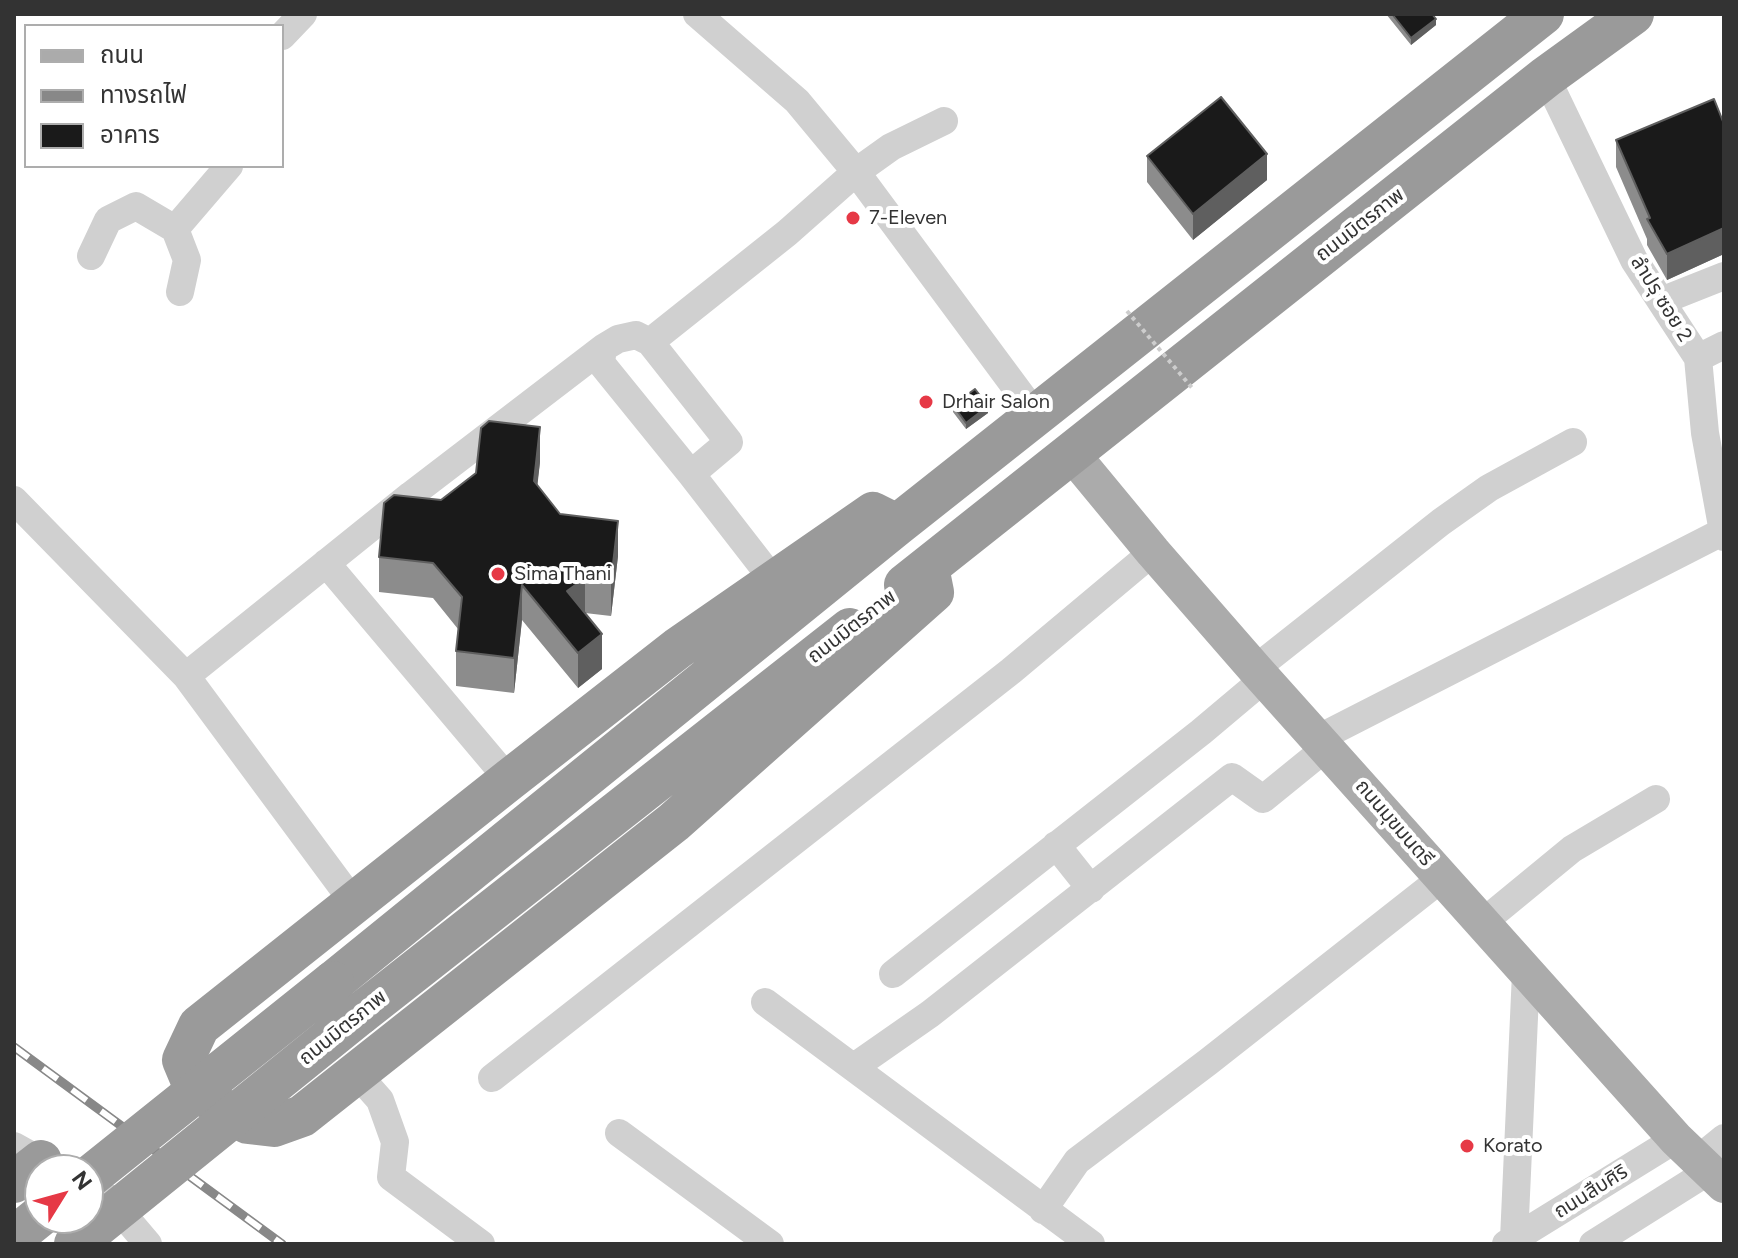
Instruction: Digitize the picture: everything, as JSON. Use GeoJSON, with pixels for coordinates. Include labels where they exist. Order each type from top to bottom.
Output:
{"type":"FeatureCollection","features":[{"type":"Feature","properties":{"kind":"highway","name":"ถนนมิตรภาพ"},"geometry":{"type":"LineString","coordinates":[[76,1244],[360,1014],[1546,77],[1633,14]]}},
{"type":"Feature","properties":{"kind":"highway"},"geometry":{"type":"LineString","coordinates":[[104,1166],[897,525],[1535,16]]}},
{"type":"Feature","properties":{"kind":"highway"},"geometry":{"type":"LineString","coordinates":[[897,525],[873,513],[678,648],[509,780],[199,1026],[183,1060],[191,1079],[221,1109],[248,1123],[274,1126],[302,1116],[674,822],[933,592],[928,567]]}},
{"type":"Feature","properties":{"kind":"main road","name":"ถนนมุขมนตรี"},"geometry":{"type":"LineString","coordinates":[[1072,454],[1153,552],[1526,973],[1706,1159]]}},
{"type":"Feature","properties":{"kind":"street"},"geometry":{"type":"LineString","coordinates":[[284,34],[303,14]]}},
{"type":"Feature","properties":{"kind":"street"},"geometry":{"type":"LineString","coordinates":[[697,14],[797,101],[856,172],[1036,415]]}},
{"type":"Feature","properties":{"kind":"street","name":"ลำปรุ ซอย 2"},"geometry":{"type":"LineString","coordinates":[[1546,77],[1634,260],[1698,358],[1715,429],[1723,534]]}},
{"type":"Feature","properties":{"kind":"street"},"geometry":{"type":"LineString","coordinates":[[650,342],[787,233],[856,172],[891,147],[944,121]]}},
{"type":"Feature","properties":{"kind":"street"},"geometry":{"type":"LineString","coordinates":[[175,229],[227,168]]}},
{"type":"Feature","properties":{"kind":"street"},"geometry":{"type":"LineString","coordinates":[[91,256],[108,220],[136,206],[175,229],[187,260],[180,292]]}},
{"type":"Feature","properties":{"kind":"street"},"geometry":{"type":"LineString","coordinates":[[1661,301],[1724,276]]}},
{"type":"Feature","properties":{"kind":"street"},"geometry":{"type":"LineString","coordinates":[[186,676],[326,563],[618,339],[636,335],[650,342],[729,442],[691,474]]}},
{"type":"Feature","properties":{"kind":"street"},"geometry":{"type":"LineString","coordinates":[[1698,358],[1724,345]]}},
{"type":"Feature","properties":{"kind":"street"},"geometry":{"type":"LineString","coordinates":[[603,348],[601,363],[774,581]]}},
{"type":"Feature","properties":{"kind":"street"},"geometry":{"type":"LineString","coordinates":[[893,974],[1056,845],[1441,522],[1489,488],[1573,442]]}},
{"type":"Feature","properties":{"kind":"street"},"geometry":{"type":"LineString","coordinates":[[14,500],[186,676],[354,903]]}},
{"type":"Feature","properties":{"kind":"street"},"geometry":{"type":"LineString","coordinates":[[854,1067],[930,1014],[1232,777],[1263,799],[1323,743],[1723,534]]}},
{"type":"Feature","properties":{"kind":"street"},"geometry":{"type":"LineString","coordinates":[[492,1078],[999,681],[1153,552]]}},
{"type":"Feature","properties":{"kind":"street"},"geometry":{"type":"LineString","coordinates":[[326,563],[509,780]]}},
{"type":"Feature","properties":{"kind":"street"},"geometry":{"type":"LineString","coordinates":[[1482,923],[1572,849],[1656,799]]}},
{"type":"Feature","properties":{"kind":"street"},"geometry":{"type":"LineString","coordinates":[[1056,845],[1091,889]]}},
{"type":"Feature","properties":{"kind":"street"},"geometry":{"type":"LineString","coordinates":[[1043,1210],[1077,1161],[1442,878]]}},
{"type":"Feature","properties":{"kind":"street"},"geometry":{"type":"LineString","coordinates":[[1510,1242],[1526,973]]}},
{"type":"Feature","properties":{"kind":"street"},"geometry":{"type":"LineString","coordinates":[[765,1002],[1091,1244]]}},
{"type":"Feature","properties":{"kind":"street"},"geometry":{"type":"LineString","coordinates":[[357,1074],[380,1100],[395,1142],[391,1177],[481,1244]]}},
{"type":"Feature","properties":{"kind":"street"},"geometry":{"type":"LineString","coordinates":[[619,1133],[770,1244]]}},
{"type":"Feature","properties":{"kind":"street"},"geometry":{"type":"LineString","coordinates":[[1607,1240],[1706,1159]]}},
{"type":"Feature","properties":{"kind":"street","name":"ถนนสืบศิริ"},"geometry":{"type":"LineString","coordinates":[[1510,1242],[1706,1159]]}},
{"type":"Feature","properties":{"kind":"street"},"geometry":{"type":"LineString","coordinates":[[104,1192],[148,1244]]}},
{"type":"Feature","properties":{"kind":"path"},"geometry":{"type":"LineString","coordinates":[[1127,311],[1193,389]]}},
{"type":"Feature","properties":{"kind":"building"},"geometry":{"type":"Polygon","coordinates":[[[1392,14],[1432,14],[1436,19],[1411,38],[1392,14]]]}},
{"type":"Feature","properties":{"kind":"building"},"geometry":{"type":"Polygon","coordinates":[[[1221,97],[1267,154],[1193,214],[1147,156],[1221,97]]]}},
{"type":"Feature","properties":{"kind":"building"},"geometry":{"type":"Polygon","coordinates":[[[1714,99],[1724,124],[1724,228],[1667,254],[1647,219],[1650,218],[1616,140],[1714,99]]]}},
{"type":"Feature","properties":{"kind":"building"},"geometry":{"type":"Polygon","coordinates":[[[975,389],[988,406],[966,423],[953,405],[975,389]]]}},
{"type":"Feature","properties":{"kind":"building","name":"Sima Thani"},"geometry":{"type":"Polygon","coordinates":[[[489,421],[540,427],[534,481],[560,514],[618,521],[611,581],[585,578],[567,591],[602,634],[578,653],[522,585],[514,658],[456,651],[462,597],[433,563],[379,557],[384,503],[394,495],[441,500],[476,473],[481,428],[489,421]]]}},
{"type":"Feature","properties":{"kind":"railway"},"geometry":{"type":"LineString","coordinates":[[14,1047],[282,1244]]}},
{"type":"Feature","properties":{"kind":"place","name":"7-Eleven"},"geometry":{"type":"Point","coordinates":[853,218]}},
{"type":"Feature","properties":{"kind":"place","name":"Drhair Salon"},"geometry":{"type":"Point","coordinates":[926,402]}},
{"type":"Feature","properties":{"kind":"place","name":"Sima Thani"},"geometry":{"type":"Point","coordinates":[498,574]}},
{"type":"Feature","properties":{"kind":"place","name":"Korato"},"geometry":{"type":"Point","coordinates":[1467,1146]}}]}
